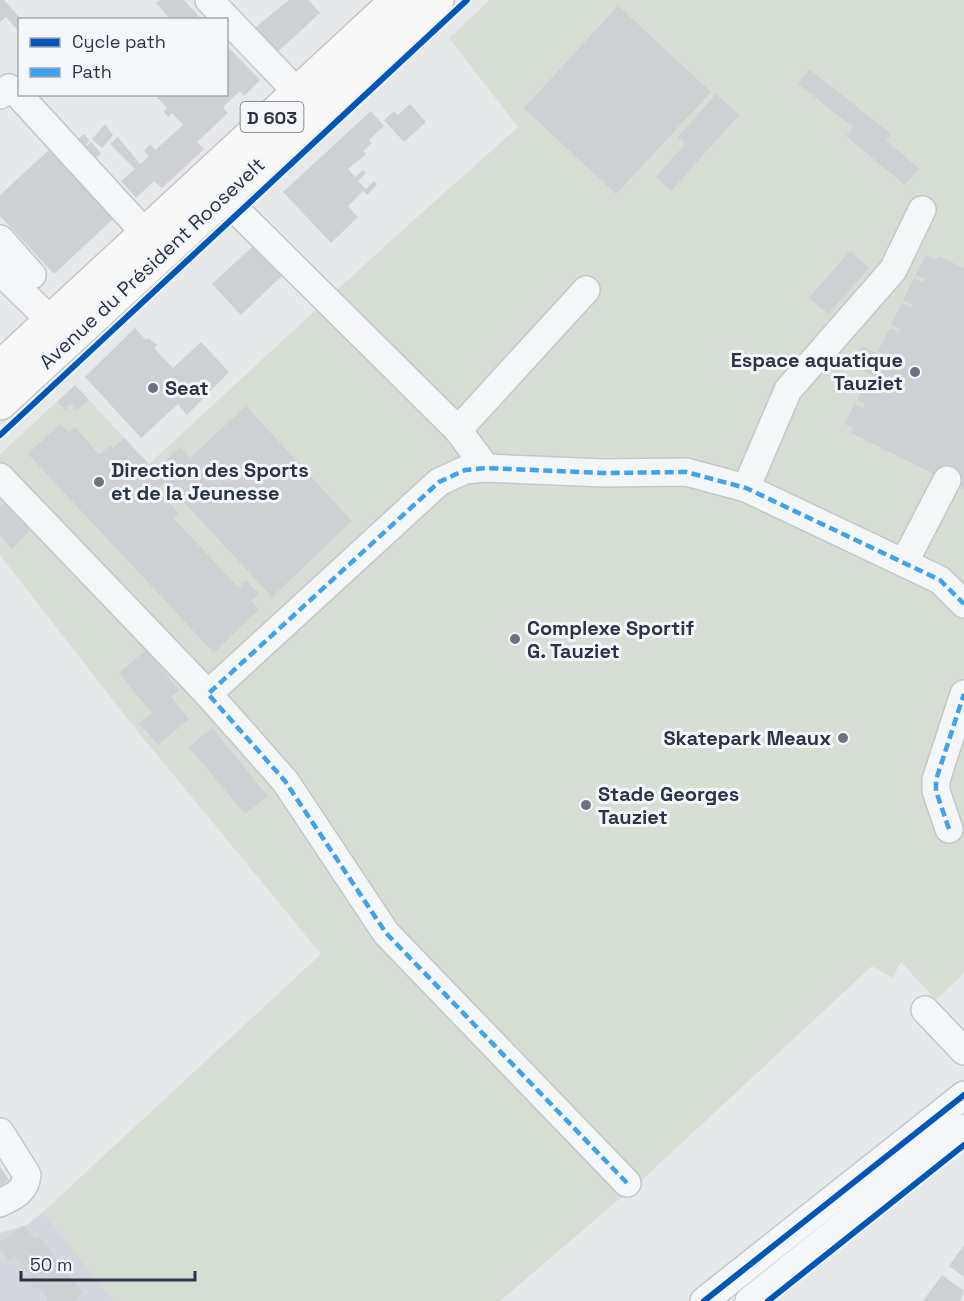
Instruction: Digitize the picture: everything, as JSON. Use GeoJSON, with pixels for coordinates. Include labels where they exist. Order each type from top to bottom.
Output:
{"type":"FeatureCollection","features":[{"type":"Feature","properties":{"kind":"main road","name":"Avenue du Président Roosevelt"},"geometry":{"type":"LineString","coordinates":[[0,368],[398,0]]}},
{"type":"Feature","properties":{"kind":"main road","name":"Avenue du Président Roosevelt"},"geometry":{"type":"LineString","coordinates":[[0,404],[437,0]]}},
{"type":"Feature","properties":{"kind":"street"},"geometry":{"type":"LineString","coordinates":[[208,0],[225,18]]}},
{"type":"Feature","properties":{"kind":"street"},"geometry":{"type":"LineString","coordinates":[[228,21],[298,93]]}},
{"type":"Feature","properties":{"kind":"street"},"geometry":{"type":"LineString","coordinates":[[0,95],[9,88],[18,95]]}},
{"type":"Feature","properties":{"kind":"street"},"geometry":{"type":"LineString","coordinates":[[19,96],[146,234]]}},
{"type":"Feature","properties":{"kind":"street"},"geometry":{"type":"LineString","coordinates":[[224,198],[458,430],[486,468]]}},
{"type":"Feature","properties":{"kind":"street"},"geometry":{"type":"LineString","coordinates":[[746,488],[788,390],[893,270],[922,210]]}},
{"type":"Feature","properties":{"kind":"street"},"geometry":{"type":"LineString","coordinates":[[0,239],[32,275]]}},
{"type":"Feature","properties":{"kind":"street"},"geometry":{"type":"LineString","coordinates":[[0,271],[51,321]]}},
{"type":"Feature","properties":{"kind":"street"},"geometry":{"type":"LineString","coordinates":[[458,430],[586,290]]}},
{"type":"Feature","properties":{"kind":"street"},"geometry":{"type":"LineString","coordinates":[[208,694],[439,482],[465,470],[486,468],[604,473],[686,472],[746,488],[940,580],[964,604]]}},
{"type":"Feature","properties":{"kind":"street"},"geometry":{"type":"LineString","coordinates":[[0,477],[208,694],[285,781],[386,933],[627,1183]]}},
{"type":"Feature","properties":{"kind":"street"},"geometry":{"type":"LineString","coordinates":[[904,563],[947,480]]}},
{"type":"Feature","properties":{"kind":"street"},"geometry":{"type":"LineString","coordinates":[[949,829],[936,791],[936,780],[964,694]]}},
{"type":"Feature","properties":{"kind":"street"},"geometry":{"type":"LineString","coordinates":[[925,1010],[964,1051]]}},
{"type":"Feature","properties":{"kind":"street"},"geometry":{"type":"LineString","coordinates":[[704,1301],[959,1100]]}},
{"type":"Feature","properties":{"kind":"street"},"geometry":{"type":"LineString","coordinates":[[749,1301],[964,1128]]}},
{"type":"Feature","properties":{"kind":"street"},"geometry":{"type":"LineString","coordinates":[[0,1132],[27,1175],[26,1185],[18,1194],[0,1203]]}},
{"type":"Feature","properties":{"kind":"shaded area","name":"Complexe Sportif G. Tauziet"},"geometry":{"type":"Polygon","coordinates":[[[490,0],[964,0],[964,973],[936,1000],[901,962],[892,978],[872,966],[644,1178],[500,1301],[114,1301],[43,1212],[321,954],[130,722],[0,555],[0,454],[75,385],[149,464],[386,245],[518,127],[449,38],[490,0]]]}},
{"type":"Feature","properties":{"kind":"shaded area"},"geometry":{"type":"Polygon","coordinates":[[[43,1212],[114,1301],[0,1301],[0,1233],[27,1225],[43,1212]]]}},
{"type":"Feature","properties":{"kind":"building"},"geometry":{"type":"Polygon","coordinates":[[[0,0],[4,0],[20,18],[18,18],[18,31],[6,17],[0,22],[0,0]]]}},
{"type":"Feature","properties":{"kind":"building"},"geometry":{"type":"Polygon","coordinates":[[[160,0],[184,0],[200,18],[169,18],[156,3],[160,0]]]}},
{"type":"Feature","properties":{"kind":"building"},"geometry":{"type":"Polygon","coordinates":[[[289,0],[309,0],[320,13],[273,56],[251,31],[289,0]]]}},
{"type":"Feature","properties":{"kind":"building"},"geometry":{"type":"Polygon","coordinates":[[[618,6],[711,92],[616,194],[524,108],[618,6]]]}},
{"type":"Feature","properties":{"kind":"building"},"geometry":{"type":"Polygon","coordinates":[[[228,47],[260,80],[244,96],[240,91],[223,107],[228,113],[197,142],[204,149],[162,188],[154,181],[136,198],[121,181],[135,169],[110,144],[118,137],[140,164],[149,156],[144,151],[150,144],[155,150],[183,125],[172,113],[168,117],[164,112],[167,108],[156,96],[228,96],[228,47]]]}},
{"type":"Feature","properties":{"kind":"building"},"geometry":{"type":"Polygon","coordinates":[[[809,69],[891,134],[886,140],[919,169],[905,185],[846,136],[853,127],[798,84],[809,69]]]}},
{"type":"Feature","properties":{"kind":"building"},"geometry":{"type":"Polygon","coordinates":[[[716,94],[739,115],[671,191],[656,177],[685,144],[678,137],[716,94]]]}},
{"type":"Feature","properties":{"kind":"building"},"geometry":{"type":"Polygon","coordinates":[[[410,104],[426,122],[404,142],[384,120],[394,111],[398,115],[410,104]]]}},
{"type":"Feature","properties":{"kind":"building"},"geometry":{"type":"Polygon","coordinates":[[[371,111],[384,126],[369,140],[372,143],[363,151],[366,154],[348,169],[355,177],[363,170],[366,173],[358,181],[366,189],[374,181],[377,185],[367,195],[363,191],[348,206],[358,217],[331,243],[283,192],[371,111]]]}},
{"type":"Feature","properties":{"kind":"building"},"geometry":{"type":"Polygon","coordinates":[[[105,124],[113,135],[102,148],[92,139],[105,124]]]}},
{"type":"Feature","properties":{"kind":"building"},"geometry":{"type":"Polygon","coordinates":[[[84,134],[90,141],[80,150],[73,143],[84,134]]]}},
{"type":"Feature","properties":{"kind":"building"},"geometry":{"type":"Polygon","coordinates":[[[91,142],[101,153],[92,162],[82,150],[91,142]]]}},
{"type":"Feature","properties":{"kind":"building"},"geometry":{"type":"Polygon","coordinates":[[[49,150],[113,219],[54,274],[0,216],[0,195],[49,150]]]}},
{"type":"Feature","properties":{"kind":"building"},"geometry":{"type":"Polygon","coordinates":[[[255,244],[283,275],[241,315],[212,284],[255,244]]]}},
{"type":"Feature","properties":{"kind":"building"},"geometry":{"type":"Polygon","coordinates":[[[850,251],[869,268],[828,314],[809,298],[850,251]]]}},
{"type":"Feature","properties":{"kind":"building","name":"Espace aquatique Tauziet"},"geometry":{"type":"Polygon","coordinates":[[[926,255],[936,260],[938,256],[964,268],[964,489],[851,433],[853,428],[845,424],[854,404],[863,408],[865,404],[857,400],[867,380],[875,384],[878,378],[853,366],[862,346],[886,358],[888,356],[878,351],[890,328],[899,332],[900,329],[891,325],[902,303],[912,308],[913,305],[903,300],[914,278],[923,283],[925,279],[916,275],[926,255]]]}},
{"type":"Feature","properties":{"kind":"building","name":"Seat"},"geometry":{"type":"Polygon","coordinates":[[[135,328],[146,340],[148,338],[157,345],[154,348],[173,368],[201,342],[229,372],[187,415],[178,404],[141,438],[85,377],[135,328]]]}},
{"type":"Feature","properties":{"kind":"building"},"geometry":{"type":"Polygon","coordinates":[[[75,385],[89,400],[77,410],[71,404],[65,410],[57,402],[75,385]]]}},
{"type":"Feature","properties":{"kind":"building"},"geometry":{"type":"Polygon","coordinates":[[[246,406],[352,521],[272,597],[165,482],[157,490],[179,513],[173,518],[239,588],[246,580],[259,594],[251,601],[259,609],[214,653],[28,454],[60,424],[69,432],[75,427],[99,455],[110,445],[113,448],[124,438],[149,464],[141,473],[147,479],[180,447],[190,458],[246,406]]]}},
{"type":"Feature","properties":{"kind":"building"},"geometry":{"type":"Polygon","coordinates":[[[4,503],[30,530],[12,549],[0,535],[0,507],[4,503]]]}},
{"type":"Feature","properties":{"kind":"building"},"geometry":{"type":"Polygon","coordinates":[[[146,650],[179,690],[171,697],[189,719],[158,745],[139,723],[152,713],[119,673],[146,650]]]}},
{"type":"Feature","properties":{"kind":"building"},"geometry":{"type":"Polygon","coordinates":[[[212,728],[268,796],[245,814],[189,747],[212,728]]]}},
{"type":"Feature","properties":{"kind":"building"},"geometry":{"type":"Polygon","coordinates":[[[0,1167],[9,1180],[0,1186],[0,1167]]]}},
{"type":"Feature","properties":{"kind":"building"},"geometry":{"type":"Polygon","coordinates":[[[24,1226],[35,1239],[39,1236],[83,1293],[74,1301],[47,1301],[42,1290],[32,1287],[33,1279],[15,1256],[9,1261],[0,1249],[0,1242],[24,1226]]]}},
{"type":"Feature","properties":{"kind":"building"},"geometry":{"type":"Polygon","coordinates":[[[964,1245],[964,1277],[949,1266],[964,1245]]]}},
{"type":"Feature","properties":{"kind":"building"},"geometry":{"type":"Polygon","coordinates":[[[942,1275],[964,1291],[960,1301],[923,1301],[942,1275]]]}},
{"type":"Feature","properties":{"kind":"marked path"},"geometry":{"type":"LineString","coordinates":[[627,1183],[386,933],[285,781],[208,694],[439,482],[465,470],[486,468],[604,473],[686,472],[746,488],[940,580],[964,604]]}},
{"type":"Feature","properties":{"kind":"marked path"},"geometry":{"type":"LineString","coordinates":[[949,829],[936,791],[936,780],[964,694]]}},
{"type":"Feature","properties":{"kind":"cycle path"},"geometry":{"type":"LineString","coordinates":[[0,435],[467,0]]}},
{"type":"Feature","properties":{"kind":"cycle path"},"geometry":{"type":"LineString","coordinates":[[704,1301],[964,1095]]}},
{"type":"Feature","properties":{"kind":"cycle path"},"geometry":{"type":"LineString","coordinates":[[768,1301],[964,1145]]}},
{"type":"Feature","properties":{"kind":"place","name":"Espace aquatique Tauziet"},"geometry":{"type":"Point","coordinates":[915,372]}},
{"type":"Feature","properties":{"kind":"place","name":"Seat"},"geometry":{"type":"Point","coordinates":[153,388]}},
{"type":"Feature","properties":{"kind":"place","name":"Direction des Sports et de la Jeunesse"},"geometry":{"type":"Point","coordinates":[99,482]}},
{"type":"Feature","properties":{"kind":"place","name":"Complexe Sportif G. Tauziet"},"geometry":{"type":"Point","coordinates":[515,639]}},
{"type":"Feature","properties":{"kind":"place","name":"Skatepark Meaux"},"geometry":{"type":"Point","coordinates":[843,738]}},
{"type":"Feature","properties":{"kind":"place","name":"Stade Georges Tauziet"},"geometry":{"type":"Point","coordinates":[586,805]}}]}
